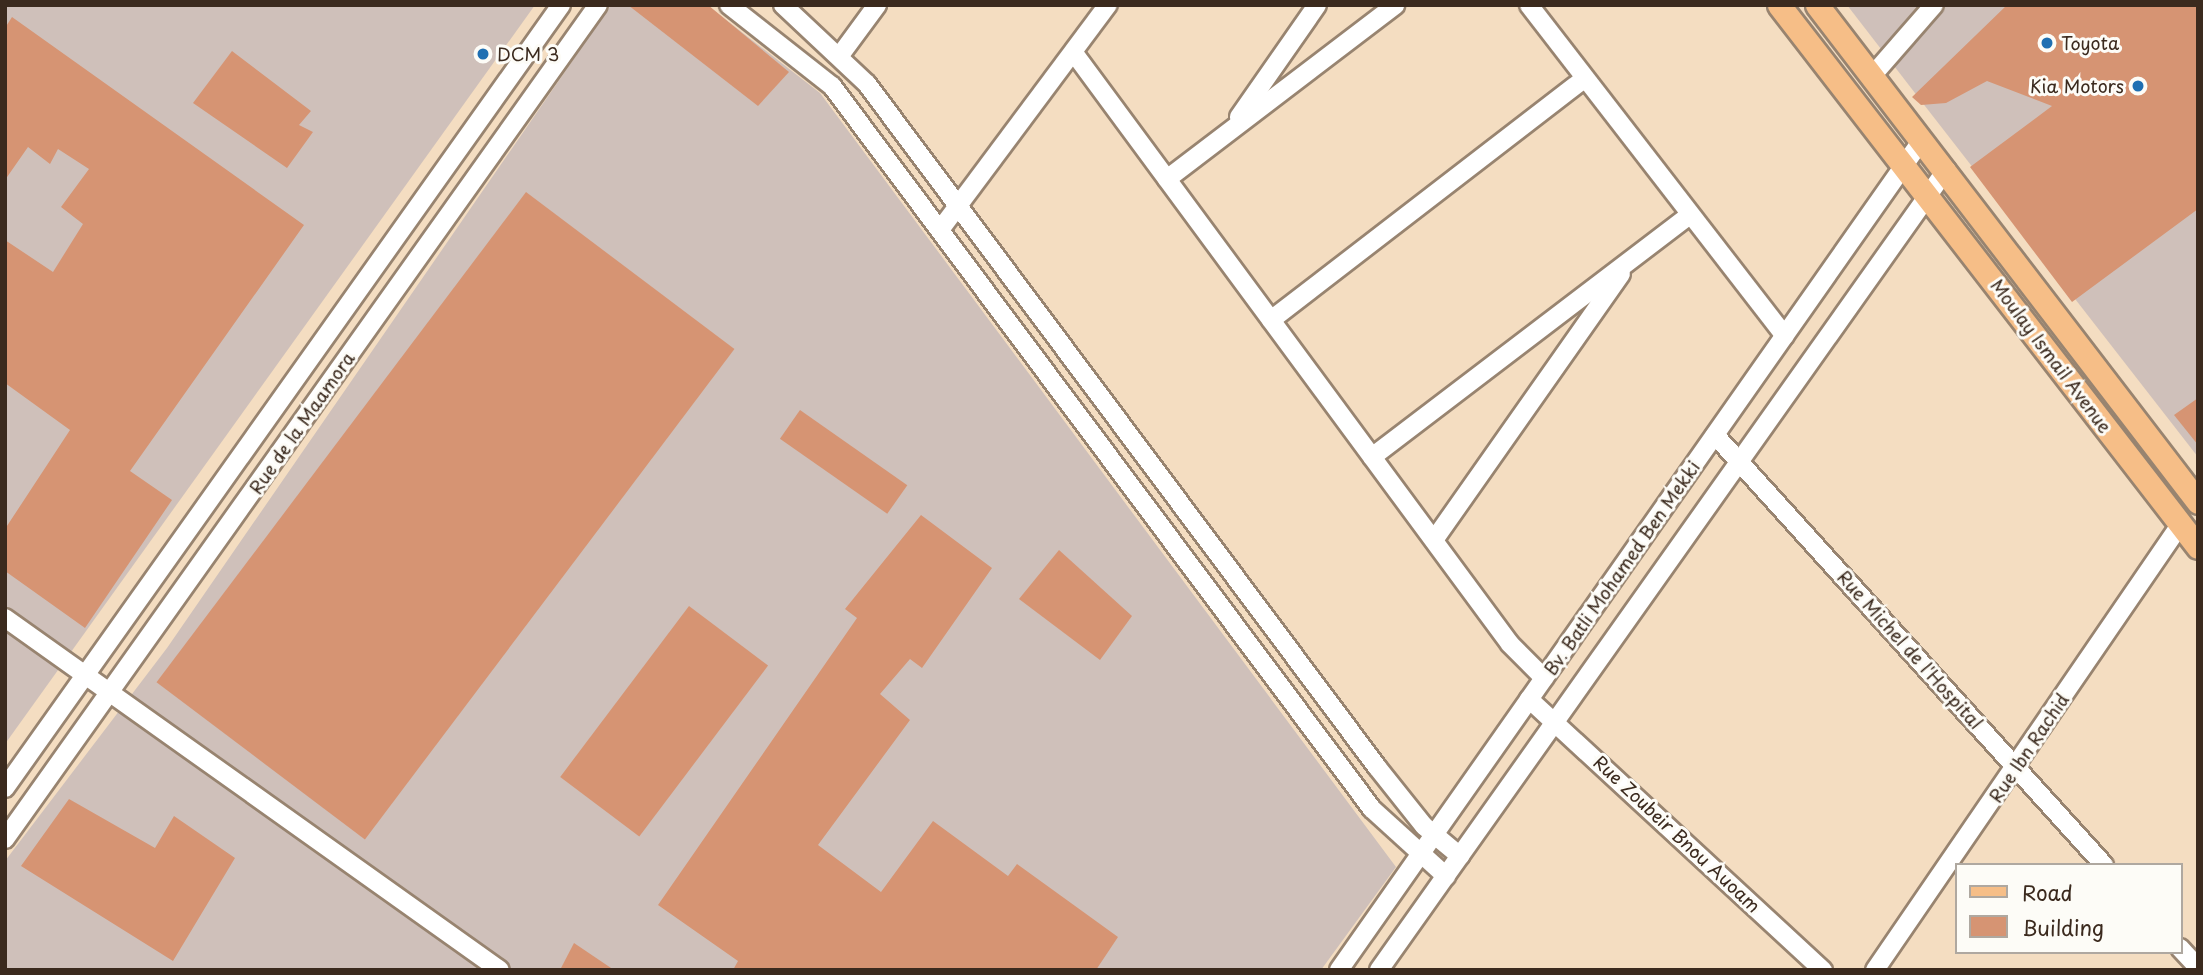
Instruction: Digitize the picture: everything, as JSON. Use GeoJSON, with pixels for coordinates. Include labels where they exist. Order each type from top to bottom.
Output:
{"type":"FeatureCollection","features":[{"type":"Feature","properties":{"kind":"main road","name":"Moulay Ismail Avenue"},"geometry":{"type":"LineString","coordinates":[[1779,5],[2198,547]]}},
{"type":"Feature","properties":{"kind":"main road","name":"Moulay Ismail Avenue"},"geometry":{"type":"LineString","coordinates":[[1817,5],[2198,502]]}},
{"type":"Feature","properties":{"kind":"street","name":"Rue de la Maamora"},"geometry":{"type":"LineString","coordinates":[[5,788],[88,675],[561,5]]}},
{"type":"Feature","properties":{"kind":"street","name":"Rue de la Maamora"},"geometry":{"type":"LineString","coordinates":[[5,839],[598,5]]}},
{"type":"Feature","properties":{"kind":"street"},"geometry":{"type":"LineString","coordinates":[[729,5],[832,86],[1372,809],[1420,857],[1446,876]]}},
{"type":"Feature","properties":{"kind":"street"},"geometry":{"type":"LineString","coordinates":[[783,5],[841,54],[958,206],[1377,767],[1435,835],[1460,856]]}},
{"type":"Feature","properties":{"kind":"street"},"geometry":{"type":"LineString","coordinates":[[841,54],[877,5]]}},
{"type":"Feature","properties":{"kind":"street"},"geometry":{"type":"LineString","coordinates":[[940,230],[1108,5]]}},
{"type":"Feature","properties":{"kind":"street"},"geometry":{"type":"LineString","coordinates":[[1228,132],[1317,5]]}},
{"type":"Feature","properties":{"kind":"street"},"geometry":{"type":"LineString","coordinates":[[1167,179],[1395,5]]}},
{"type":"Feature","properties":{"kind":"street"},"geometry":{"type":"LineString","coordinates":[[1529,5],[1785,335]]}},
{"type":"Feature","properties":{"kind":"street"},"geometry":{"type":"LineString","coordinates":[[1872,76],[1934,5]]}},
{"type":"Feature","properties":{"kind":"street"},"geometry":{"type":"LineString","coordinates":[[1074,53],[1510,644],[1544,678]]}},
{"type":"Feature","properties":{"kind":"street"},"geometry":{"type":"LineString","coordinates":[[1271,320],[1585,78]]}},
{"type":"Feature","properties":{"kind":"street","name":"Bv. Batli Mohamed Ben Mekki"},"geometry":{"type":"LineString","coordinates":[[1343,968],[1922,140]]}},
{"type":"Feature","properties":{"kind":"street","name":"Bv. Batli Mohamed Ben Mekki"},"geometry":{"type":"LineString","coordinates":[[1379,970],[1640,598],[1946,170]]}},
{"type":"Feature","properties":{"kind":"street"},"geometry":{"type":"LineString","coordinates":[[1372,457],[1690,215]]}},
{"type":"Feature","properties":{"kind":"street"},"geometry":{"type":"LineString","coordinates":[[1434,540],[1630,261]]}},
{"type":"Feature","properties":{"kind":"street"},"geometry":{"type":"LineString","coordinates":[[257,433],[282,451]]}},
{"type":"Feature","properties":{"kind":"street","name":"Rue Michel de l'Hospital"},"geometry":{"type":"LineString","coordinates":[[1715,435],[1740,458],[2102,863]]}},
{"type":"Feature","properties":{"kind":"street","name":"Rue Ibn Rachid"},"geometry":{"type":"LineString","coordinates":[[1875,970],[2016,769],[2180,525]]}},
{"type":"Feature","properties":{"kind":"street"},"geometry":{"type":"LineString","coordinates":[[1613,580],[1640,598]]}},
{"type":"Feature","properties":{"kind":"street"},"geometry":{"type":"LineString","coordinates":[[5,618],[500,970]]}},
{"type":"Feature","properties":{"kind":"street","name":"Rue Zoubeir Bnou Auoam"},"geometry":{"type":"LineString","coordinates":[[1529,699],[1823,970]]}},
{"type":"Feature","properties":{"kind":"street"},"geometry":{"type":"LineString","coordinates":[[2182,950],[2198,967]]}},
{"type":"Feature","properties":{"kind":"shaded area"},"geometry":{"type":"Polygon","coordinates":[[[5,5],[535,5],[5,744],[5,5]]]}},
{"type":"Feature","properties":{"kind":"shaded area"},"geometry":{"type":"Polygon","coordinates":[[[611,5],[707,5],[820,93],[1396,867],[1321,970],[5,970],[5,861],[167,648],[611,5]]]}},
{"type":"Feature","properties":{"kind":"shaded area"},"geometry":{"type":"Polygon","coordinates":[[[1847,5],[2198,5],[2198,457],[1925,106],[1847,5]]]}},
{"type":"Feature","properties":{"kind":"building"},"geometry":{"type":"Polygon","coordinates":[[[628,5],[708,5],[789,72],[758,106],[628,5]]]}},
{"type":"Feature","properties":{"kind":"building","name":"Kia Motors"},"geometry":{"type":"Polygon","coordinates":[[[2007,5],[2198,5],[2198,209],[2072,302],[1970,167],[2052,106],[1987,81],[1946,103],[1921,105],[1912,97],[2007,5]]]}},
{"type":"Feature","properties":{"kind":"building"},"geometry":{"type":"Polygon","coordinates":[[[12,17],[304,225],[130,471],[172,500],[85,628],[5,571],[5,529],[70,430],[5,383],[5,240],[53,272],[83,224],[61,207],[89,169],[58,149],[50,164],[28,147],[5,180],[5,28],[12,17]]]}},
{"type":"Feature","properties":{"kind":"building"},"geometry":{"type":"Polygon","coordinates":[[[232,51],[311,111],[299,125],[313,132],[287,168],[193,103],[232,51]]]}},
{"type":"Feature","properties":{"kind":"building"},"geometry":{"type":"Polygon","coordinates":[[[526,192],[734,349],[365,839],[156,682],[526,192]]]}},
{"type":"Feature","properties":{"kind":"building"},"geometry":{"type":"Polygon","coordinates":[[[2198,398],[2198,445],[2174,415],[2198,398]]]}},
{"type":"Feature","properties":{"kind":"building"},"geometry":{"type":"Polygon","coordinates":[[[800,410],[907,485],[887,514],[780,439],[800,410]]]}},
{"type":"Feature","properties":{"kind":"building"},"geometry":{"type":"Polygon","coordinates":[[[921,515],[992,568],[922,668],[910,659],[880,694],[910,720],[818,845],[881,892],[933,821],[1008,876],[1017,864],[1118,937],[1096,970],[733,970],[738,961],[658,905],[857,618],[845,609],[921,515]]]}},
{"type":"Feature","properties":{"kind":"building"},"geometry":{"type":"Polygon","coordinates":[[[1059,550],[1132,616],[1100,660],[1019,599],[1059,550]]]}},
{"type":"Feature","properties":{"kind":"building"},"geometry":{"type":"Polygon","coordinates":[[[689,606],[768,666],[639,836],[560,777],[689,606]]]}},
{"type":"Feature","properties":{"kind":"building"},"geometry":{"type":"Polygon","coordinates":[[[69,799],[155,848],[174,816],[235,858],[173,961],[21,866],[69,799]]]}},
{"type":"Feature","properties":{"kind":"building"},"geometry":{"type":"Polygon","coordinates":[[[574,943],[614,970],[560,970],[574,943]]]}},
{"type":"Feature","properties":{"kind":"place","name":"Toyota"},"geometry":{"type":"Point","coordinates":[2047,43]}},
{"type":"Feature","properties":{"kind":"place","name":"DCM 3"},"geometry":{"type":"Point","coordinates":[483,54]}},
{"type":"Feature","properties":{"kind":"place","name":"Kia Motors"},"geometry":{"type":"Point","coordinates":[2138,86]}}]}
